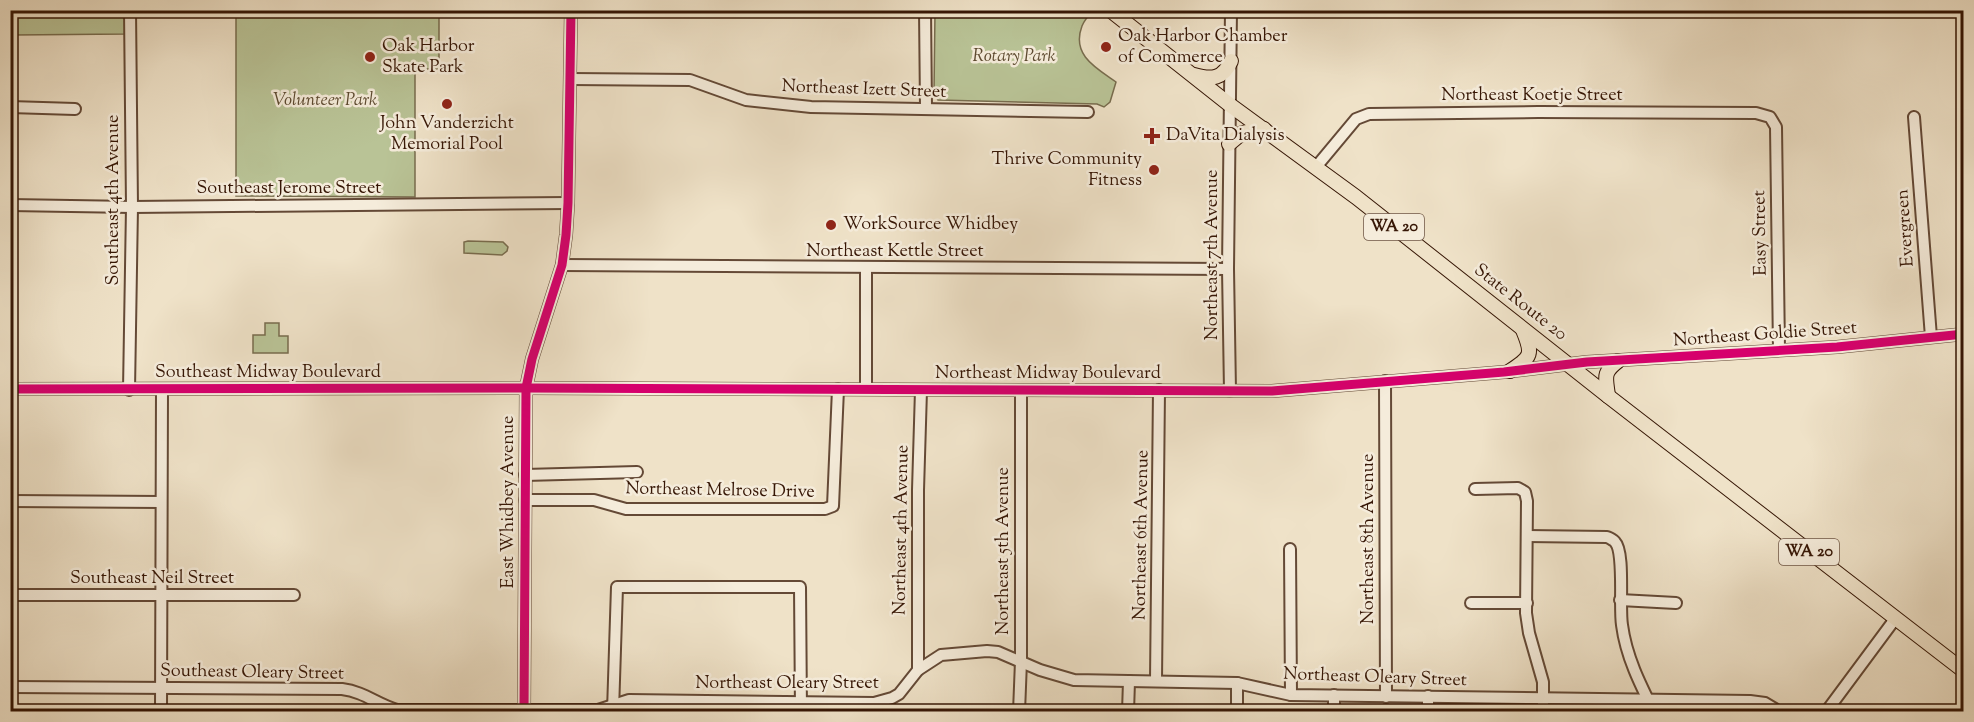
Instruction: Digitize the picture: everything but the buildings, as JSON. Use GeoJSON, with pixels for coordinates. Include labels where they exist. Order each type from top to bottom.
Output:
{"type":"FeatureCollection","features":[{"type":"Feature","properties":{"kind":"main road","name":"State Route 20"},"geometry":{"type":"LineString","coordinates":[[1110,10],[1230,105],[1316,167],[1964,671]]}},
{"type":"Feature","properties":{"kind":"main road"},"geometry":{"type":"LineString","coordinates":[[1191,74],[1200,77],[1218,77],[1223,74],[1231,61]]}},
{"type":"Feature","properties":{"kind":"main road"},"geometry":{"type":"LineString","coordinates":[[1230,144],[1242,133],[1264,129]]}},
{"type":"Feature","properties":{"kind":"main road"},"geometry":{"type":"LineString","coordinates":[[1510,371],[1522,363],[1530,353],[1531,348],[1523,328]]}},
{"type":"Feature","properties":{"kind":"main road"},"geometry":{"type":"LineString","coordinates":[[1608,396],[1606,373],[1618,361]]}},
{"type":"Feature","properties":{"kind":"street","name":"Southeast 4th Avenue"},"geometry":{"type":"LineString","coordinates":[[129,390],[132,207],[130,10]]}},
{"type":"Feature","properties":{"kind":"street","name":"East Whidbey Avenue"},"geometry":{"type":"LineString","coordinates":[[524,711],[526,388],[532,359],[562,266],[568,203],[571,10]]}},
{"type":"Feature","properties":{"kind":"street"},"geometry":{"type":"LineString","coordinates":[[925,10],[926,108]]}},
{"type":"Feature","properties":{"kind":"street","name":"Northeast 7th Avenue"},"geometry":{"type":"LineString","coordinates":[[1230,391],[1228,269],[1231,10]]}},
{"type":"Feature","properties":{"kind":"street","name":"Northeast Izett Street"},"geometry":{"type":"LineString","coordinates":[[571,79],[690,80],[746,100],[811,107],[1088,112]]}},
{"type":"Feature","properties":{"kind":"street"},"geometry":{"type":"LineString","coordinates":[[10,107],[75,109]]}},
{"type":"Feature","properties":{"kind":"street","name":"Northeast Koetje Street"},"geometry":{"type":"LineString","coordinates":[[1316,167],[1356,119],[1369,114],[1756,113],[1770,117]]}},
{"type":"Feature","properties":{"kind":"street","name":"Easy Street"},"geometry":{"type":"LineString","coordinates":[[1770,117],[1776,127],[1779,350]]}},
{"type":"Feature","properties":{"kind":"street","name":"Evergreen"},"geometry":{"type":"LineString","coordinates":[[1914,117],[1931,337]]}},
{"type":"Feature","properties":{"kind":"street","name":"Southeast Jerome Street"},"geometry":{"type":"LineString","coordinates":[[10,205],[132,207],[568,203]]}},
{"type":"Feature","properties":{"kind":"street","name":"Northeast Kettle Street"},"geometry":{"type":"LineString","coordinates":[[562,266],[1228,269]]}},
{"type":"Feature","properties":{"kind":"street"},"geometry":{"type":"LineString","coordinates":[[866,268],[866,389]]}},
{"type":"Feature","properties":{"kind":"street","name":"Northeast Goldie Street"},"geometry":{"type":"LineString","coordinates":[[1569,364],[1779,350],[1964,334]]}},
{"type":"Feature","properties":{"kind":"street","name":"Northeast Midway Boulevard"},"geometry":{"type":"LineString","coordinates":[[526,388],[1272,391],[1569,364]]}},
{"type":"Feature","properties":{"kind":"street","name":"Northeast 8th Avenue"},"geometry":{"type":"LineString","coordinates":[[1385,381],[1386,697]]}},
{"type":"Feature","properties":{"kind":"street","name":"Southeast Midway Boulevard"},"geometry":{"type":"LineString","coordinates":[[10,389],[526,388]]}},
{"type":"Feature","properties":{"kind":"street","name":"Northeast Melrose Drive"},"geometry":{"type":"LineString","coordinates":[[525,500],[594,500],[626,508],[825,509],[833,506],[838,389]]}},
{"type":"Feature","properties":{"kind":"street"},"geometry":{"type":"LineString","coordinates":[[161,711],[162,390]]}},
{"type":"Feature","properties":{"kind":"street","name":"Northeast 4th Avenue"},"geometry":{"type":"LineString","coordinates":[[918,670],[918,490],[921,390]]}},
{"type":"Feature","properties":{"kind":"street","name":"Northeast 5th Avenue"},"geometry":{"type":"LineString","coordinates":[[1018,711],[1021,661],[1021,390]]}},
{"type":"Feature","properties":{"kind":"street","name":"Northeast 6th Avenue"},"geometry":{"type":"LineString","coordinates":[[1156,681],[1159,390]]}},
{"type":"Feature","properties":{"kind":"street"},"geometry":{"type":"LineString","coordinates":[[525,475],[637,472]]}},
{"type":"Feature","properties":{"kind":"street"},"geometry":{"type":"LineString","coordinates":[[1475,489],[1518,488],[1525,492],[1529,633],[1540,669],[1543,711]]}},
{"type":"Feature","properties":{"kind":"street"},"geometry":{"type":"LineString","coordinates":[[10,501],[161,502]]}},
{"type":"Feature","properties":{"kind":"street"},"geometry":{"type":"LineString","coordinates":[[1527,536],[1607,537],[1615,542],[1621,552],[1620,600],[1627,648],[1637,679],[1654,711]]}},
{"type":"Feature","properties":{"kind":"street"},"geometry":{"type":"LineString","coordinates":[[1290,549],[1291,695]]}},
{"type":"Feature","properties":{"kind":"street"},"geometry":{"type":"LineString","coordinates":[[613,708],[617,587],[800,587],[801,707]]}},
{"type":"Feature","properties":{"kind":"street","name":"Southeast Neil Street"},"geometry":{"type":"LineString","coordinates":[[10,595],[294,595]]}},
{"type":"Feature","properties":{"kind":"street"},"geometry":{"type":"LineString","coordinates":[[1620,600],[1676,603]]}},
{"type":"Feature","properties":{"kind":"street"},"geometry":{"type":"LineString","coordinates":[[1471,603],[1527,603]]}},
{"type":"Feature","properties":{"kind":"street"},"geometry":{"type":"LineString","coordinates":[[1826,711],[1895,619]]}},
{"type":"Feature","properties":{"kind":"street","name":"Northeast Oleary Street"},"geometry":{"type":"LineString","coordinates":[[524,711],[598,710],[613,708],[629,700],[708,706],[801,707],[874,703],[899,694],[918,670],[934,658],[950,653],[998,652],[1040,670],[1074,680],[1237,682],[1291,695],[1750,701],[1765,703],[1780,711]]}},
{"type":"Feature","properties":{"kind":"street"},"geometry":{"type":"LineString","coordinates":[[1128,711],[1129,681]]}},
{"type":"Feature","properties":{"kind":"street"},"geometry":{"type":"LineString","coordinates":[[1237,682],[1237,711]]}},
{"type":"Feature","properties":{"kind":"street","name":"Southeast Oleary Street"},"geometry":{"type":"LineString","coordinates":[[10,687],[342,689],[358,691],[396,710],[524,711]]}},
{"type":"Feature","properties":{"kind":"street"},"geometry":{"type":"LineString","coordinates":[[1334,695],[1334,711]]}},
{"type":"Feature","properties":{"kind":"street"},"geometry":{"type":"LineString","coordinates":[[1428,696],[1428,711]]}},
{"type":"Feature","properties":{"kind":"street"},"geometry":{"type":"LineString","coordinates":[[892,698],[892,711]]}},
{"type":"Feature","properties":{"kind":"green space"},"geometry":{"type":"Polygon","coordinates":[[[11,11],[126,11],[126,34],[13,35],[13,100],[11,100],[11,11]]]}},
{"type":"Feature","properties":{"kind":"green space","name":"Volunteer Park"},"geometry":{"type":"Polygon","coordinates":[[[236,11],[439,11],[439,69],[415,69],[415,197],[236,196],[236,11]]]}},
{"type":"Feature","properties":{"kind":"green space","name":"Rotary Park"},"geometry":{"type":"Polygon","coordinates":[[[935,11],[1093,11],[1082,26],[1079,36],[1080,45],[1087,60],[1116,82],[1110,102],[1104,107],[1097,104],[938,100],[934,93],[935,11]]]}},
{"type":"Feature","properties":{"kind":"green space"},"geometry":{"type":"Polygon","coordinates":[[[464,242],[503,242],[508,247],[502,255],[464,253],[464,242]]]}},
{"type":"Feature","properties":{"kind":"green space"},"geometry":{"type":"Polygon","coordinates":[[[265,323],[279,323],[279,336],[288,336],[288,353],[253,353],[253,335],[265,335],[265,323]]]}},
{"type":"Feature","properties":{"kind":"cycle path"},"geometry":{"type":"LineString","coordinates":[[524,712],[526,388],[532,359],[562,265],[566,235],[571,10]]}},
{"type":"Feature","properties":{"kind":"cycle path"},"geometry":{"type":"LineString","coordinates":[[10,389],[526,388],[1272,391],[1504,372],[1587,362],[1837,347],[1964,334]]}},
{"type":"Feature","properties":{"kind":"place","name":"Oak Harbor Chamber of Commerce"},"geometry":{"type":"Point","coordinates":[1106,47]}},
{"type":"Feature","properties":{"kind":"place","name":"Oak Harbor Skate Park"},"geometry":{"type":"Point","coordinates":[370,57]}},
{"type":"Feature","properties":{"kind":"place","name":"John Vanderzicht Memorial Pool"},"geometry":{"type":"Point","coordinates":[447,104]}},
{"type":"Feature","properties":{"kind":"place","name":"DaVita Dialysis"},"geometry":{"type":"Point","coordinates":[1152,136]}},
{"type":"Feature","properties":{"kind":"place","name":"Thrive Community Fitness"},"geometry":{"type":"Point","coordinates":[1154,170]}},
{"type":"Feature","properties":{"kind":"place","name":"WorkSource Whidbey"},"geometry":{"type":"Point","coordinates":[831,225]}}]}
